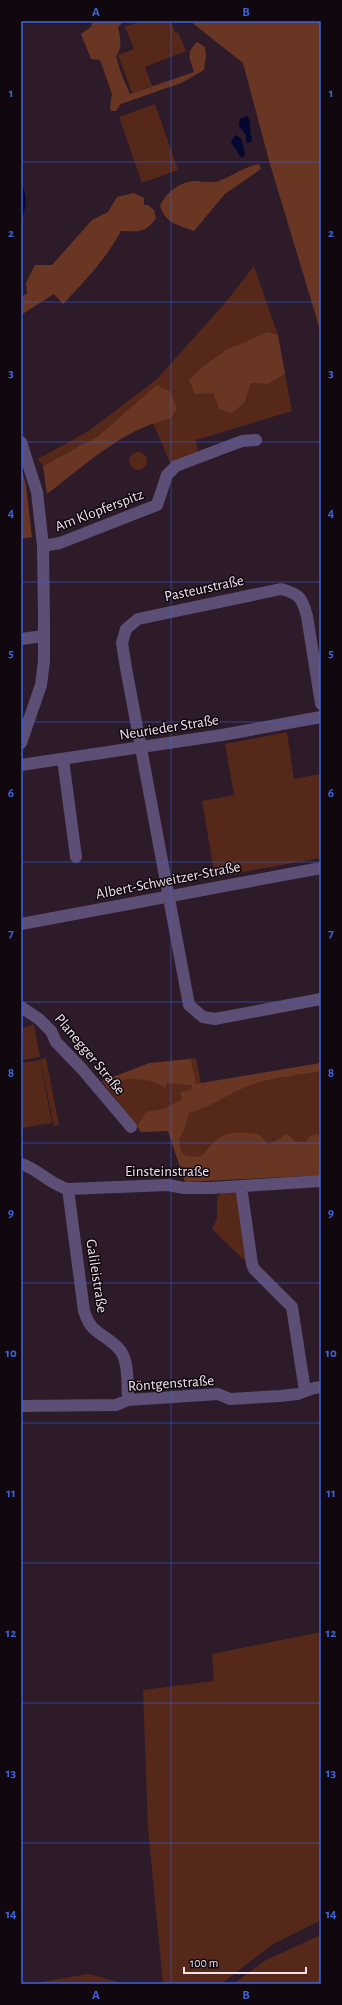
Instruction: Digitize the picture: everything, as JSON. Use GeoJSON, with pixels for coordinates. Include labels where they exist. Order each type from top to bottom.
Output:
{"type":"FeatureCollection","features":[{"type":"Feature","properties":{"kind":"street","name":"Am Klopferspitz"},"geometry":{"type":"LineString","coordinates":[[43,546],[60,543],[157,505],[167,475],[171,469],[242,441],[256,440]]}},
{"type":"Feature","properties":{"kind":"street","name":"Am Klopferspitz"},"geometry":{"type":"LineString","coordinates":[[21,442],[38,492],[43,546],[44,636],[44,661],[41,685],[21,743]]}},
{"type":"Feature","properties":{"kind":"street","name":"Pasteurstraße"},"geometry":{"type":"LineString","coordinates":[[141,747],[122,643],[126,629],[138,619],[281,589],[296,592],[303,602],[307,616],[321,704]]}},
{"type":"Feature","properties":{"kind":"street"},"geometry":{"type":"LineString","coordinates":[[21,639],[44,636]]}},
{"type":"Feature","properties":{"kind":"street","name":"Neurieder Straße"},"geometry":{"type":"LineString","coordinates":[[21,766],[321,717]]}},
{"type":"Feature","properties":{"kind":"street"},"geometry":{"type":"LineString","coordinates":[[141,747],[189,1005],[198,1014],[215,1019],[321,999]]}},
{"type":"Feature","properties":{"kind":"street"},"geometry":{"type":"LineString","coordinates":[[63,760],[76,857]]}},
{"type":"Feature","properties":{"kind":"street","name":"Albert-Schweitzer-Straße"},"geometry":{"type":"LineString","coordinates":[[21,924],[321,868]]}},
{"type":"Feature","properties":{"kind":"street","name":"Planegger Straße"},"geometry":{"type":"LineString","coordinates":[[21,1007],[39,1019],[47,1027],[56,1042],[82,1069],[130,1127]]}},
{"type":"Feature","properties":{"kind":"street","name":"Einsteinstraße"},"geometry":{"type":"LineString","coordinates":[[21,1164],[37,1171],[58,1187],[68,1190],[168,1184],[184,1188],[321,1181]]}},
{"type":"Feature","properties":{"kind":"street"},"geometry":{"type":"LineString","coordinates":[[241,1186],[252,1264],[254,1269],[292,1308],[305,1391]]}},
{"type":"Feature","properties":{"kind":"street","name":"Galileistraße"},"geometry":{"type":"LineString","coordinates":[[68,1190],[84,1311],[88,1322],[94,1329],[119,1348],[123,1355],[128,1400]]}},
{"type":"Feature","properties":{"kind":"street","name":"Röntgenstraße"},"geometry":{"type":"LineString","coordinates":[[21,1406],[116,1405],[128,1400],[218,1394],[230,1399],[286,1395],[321,1387]]}},
{"type":"Feature","properties":{"kind":"shaded area"},"geometry":{"type":"Polygon","coordinates":[[[93,21],[124,21],[118,27],[120,50],[116,56],[130,94],[194,72],[190,59],[190,53],[193,46],[197,42],[205,47],[206,56],[204,70],[181,83],[121,104],[116,111],[111,111],[112,94],[100,60],[91,59],[81,34],[91,27],[93,21]]]}},
{"type":"Feature","properties":{"kind":"shaded area"},"geometry":{"type":"Polygon","coordinates":[[[142,21],[171,21],[175,33],[178,32],[186,51],[145,67],[152,86],[132,93],[118,55],[134,49],[125,27],[142,21]]]}},
{"type":"Feature","properties":{"kind":"shaded area"},"geometry":{"type":"Polygon","coordinates":[[[190,21],[321,21],[321,333],[270,164],[243,63],[190,21]]]}},
{"type":"Feature","properties":{"kind":"shaded area"},"geometry":{"type":"Polygon","coordinates":[[[155,104],[178,170],[142,183],[119,117],[155,104]]]}},
{"type":"Feature","properties":{"kind":"shaded area"},"geometry":{"type":"Polygon","coordinates":[[[259,164],[261,169],[225,194],[194,231],[173,223],[165,217],[162,212],[160,206],[166,196],[180,185],[191,181],[219,181],[259,164]]]}},
{"type":"Feature","properties":{"kind":"shaded area"},"geometry":{"type":"Polygon","coordinates":[[[134,193],[144,198],[144,205],[148,205],[154,210],[156,218],[152,223],[145,229],[137,231],[121,231],[102,260],[63,304],[54,294],[21,315],[21,298],[27,293],[26,283],[35,265],[52,265],[92,220],[108,212],[117,197],[134,193]]]}},
{"type":"Feature","properties":{"kind":"shaded area"},"geometry":{"type":"Polygon","coordinates":[[[254,266],[278,335],[268,332],[213,393],[219,409],[245,402],[251,383],[269,384],[285,374],[292,411],[196,440],[198,453],[171,465],[153,423],[170,419],[157,386],[98,436],[43,466],[38,459],[90,430],[157,379],[225,303],[254,266]]]}},
{"type":"Feature","properties":{"kind":"shaded area"},"geometry":{"type":"Polygon","coordinates":[[[268,332],[278,335],[285,374],[269,384],[251,383],[245,402],[232,413],[219,409],[213,393],[195,394],[189,380],[205,365],[226,350],[268,332]]]}},
{"type":"Feature","properties":{"kind":"shaded area"},"geometry":{"type":"Polygon","coordinates":[[[157,385],[171,392],[177,409],[170,419],[153,424],[121,439],[90,460],[47,494],[43,466],[98,436],[157,385]]]}},
{"type":"Feature","properties":{"kind":"shaded area"},"geometry":{"type":"Polygon","coordinates":[[[138,452],[144,455],[147,461],[144,467],[138,470],[132,467],[129,461],[132,455],[138,452]]]}},
{"type":"Feature","properties":{"kind":"shaded area"},"geometry":{"type":"Polygon","coordinates":[[[21,466],[26,485],[32,537],[21,539],[21,466]]]}},
{"type":"Feature","properties":{"kind":"shaded area"},"geometry":{"type":"Polygon","coordinates":[[[287,732],[294,779],[321,774],[321,858],[215,877],[202,801],[234,795],[225,744],[287,732]]]}},
{"type":"Feature","properties":{"kind":"shaded area"},"geometry":{"type":"Polygon","coordinates":[[[34,1025],[40,1057],[23,1060],[21,1028],[34,1025]]]}},
{"type":"Feature","properties":{"kind":"shaded area"},"geometry":{"type":"Polygon","coordinates":[[[46,1058],[59,1125],[54,1126],[40,1059],[46,1058]]]}},
{"type":"Feature","properties":{"kind":"shaded area"},"geometry":{"type":"Polygon","coordinates":[[[196,1058],[201,1083],[321,1063],[321,1175],[185,1182],[168,1131],[141,1132],[102,1081],[150,1063],[196,1058]]]}},
{"type":"Feature","properties":{"kind":"shaded area"},"geometry":{"type":"Polygon","coordinates":[[[191,1059],[196,1084],[321,1063],[321,1071],[254,1084],[206,1107],[189,1113],[185,1128],[179,1139],[182,1153],[184,1155],[202,1156],[220,1137],[226,1134],[258,1134],[268,1144],[287,1134],[295,1141],[306,1142],[310,1136],[317,1134],[321,1140],[321,1175],[185,1182],[168,1131],[141,1132],[137,1126],[146,1112],[164,1109],[182,1099],[180,1092],[191,1090],[192,1085],[166,1083],[166,1088],[151,1081],[126,1079],[109,1089],[102,1081],[150,1063],[191,1059]]]}},
{"type":"Feature","properties":{"kind":"shaded area"},"geometry":{"type":"Polygon","coordinates":[[[40,1060],[52,1123],[21,1128],[21,1063],[40,1060]]]}},
{"type":"Feature","properties":{"kind":"shaded area"},"geometry":{"type":"Polygon","coordinates":[[[234,1192],[238,1196],[246,1262],[212,1229],[217,1218],[217,1197],[221,1193],[234,1192]]]}},
{"type":"Feature","properties":{"kind":"shaded area"},"geometry":{"type":"Polygon","coordinates":[[[321,1632],[321,1920],[273,1944],[221,1984],[163,1984],[148,1828],[143,1690],[214,1681],[212,1654],[321,1632]]]}},
{"type":"Feature","properties":{"kind":"shaded area"},"geometry":{"type":"Polygon","coordinates":[[[321,1935],[321,1984],[233,1984],[266,1960],[321,1935]]]}},
{"type":"Feature","properties":{"kind":"shaded area"},"geometry":{"type":"Polygon","coordinates":[[[88,1974],[112,1980],[120,1984],[29,1984],[88,1974]]]}},
{"type":"Feature","properties":{"kind":"water"},"geometry":{"type":"Polygon","coordinates":[[[247,116],[250,121],[250,133],[252,138],[251,142],[248,143],[246,142],[246,135],[240,128],[239,124],[240,119],[247,116]]]}},
{"type":"Feature","properties":{"kind":"water"},"geometry":{"type":"Polygon","coordinates":[[[235,135],[241,138],[245,154],[243,158],[231,142],[235,135]]]}},
{"type":"Feature","properties":{"kind":"water"},"geometry":{"type":"Polygon","coordinates":[[[21,183],[25,193],[26,202],[21,221],[21,183]]]}}]}
